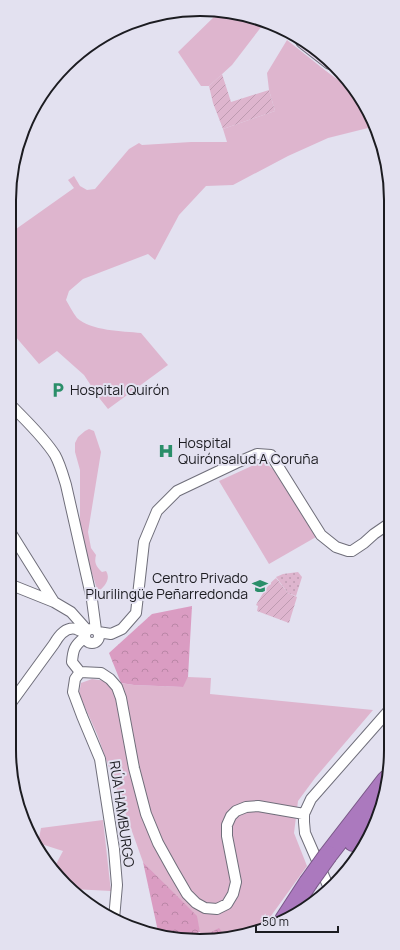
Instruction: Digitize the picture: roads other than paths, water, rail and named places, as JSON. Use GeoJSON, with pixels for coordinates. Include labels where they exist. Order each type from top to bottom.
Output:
{"type":"FeatureCollection","features":[{"type":"Feature","properties":{"kind":"highway"},"geometry":{"type":"LineString","coordinates":[[309,898],[317,888],[331,860],[379,790]]}},
{"type":"Feature","properties":{"kind":"highway"},"geometry":{"type":"LineString","coordinates":[[331,860],[369,822]]}},
{"type":"Feature","properties":{"kind":"highway"},"geometry":{"type":"LineString","coordinates":[[301,904],[317,888]]}},
{"type":"Feature","properties":{"kind":"street"},"geometry":{"type":"LineString","coordinates":[[16,410],[42,438],[55,456],[62,472],[92,600],[90,633],[78,643],[73,650],[72,662],[80,672],[101,673],[110,678],[117,687],[121,698],[134,768],[146,814],[158,843],[187,894],[196,903],[206,908],[217,909],[227,904],[234,894],[236,882],[227,836],[227,825],[230,816],[236,810],[246,806],[258,806],[304,814]]}},
{"type":"Feature","properties":{"kind":"street"},"geometry":{"type":"LineString","coordinates":[[16,696],[59,636],[67,630],[75,629],[90,633],[110,634],[122,629],[136,614],[144,542],[156,511],[177,491],[236,463],[257,454],[271,455],[321,535],[336,547],[348,551],[352,550],[364,543],[384,527]]}},
{"type":"Feature","properties":{"kind":"street"},"geometry":{"type":"LineString","coordinates":[[16,541],[54,602]]}},
{"type":"Feature","properties":{"kind":"street"},"geometry":{"type":"LineString","coordinates":[[16,587],[54,602],[71,612],[90,633]]}},
{"type":"Feature","properties":{"kind":"street","name":"RÚA HAMBURGO"},"geometry":{"type":"LineString","coordinates":[[80,672],[76,679],[73,692],[100,759],[114,850],[117,885],[115,913]]}},
{"type":"Feature","properties":{"kind":"street"},"geometry":{"type":"LineString","coordinates":[[317,888],[305,833],[304,814],[311,799],[384,716]]}},
{"type":"Feature","properties":{"kind":"place","name":"Hospital Quirón"},"geometry":{"type":"Point","coordinates":[58,390]}},
{"type":"Feature","properties":{"kind":"place","name":"Hospital Quirónsalud A Coruña"},"geometry":{"type":"Point","coordinates":[166,451]}},
{"type":"Feature","properties":{"kind":"place","name":"Centro Privado Plurilingüe Peñarredonda"},"geometry":{"type":"Point","coordinates":[260,586]}}]}
